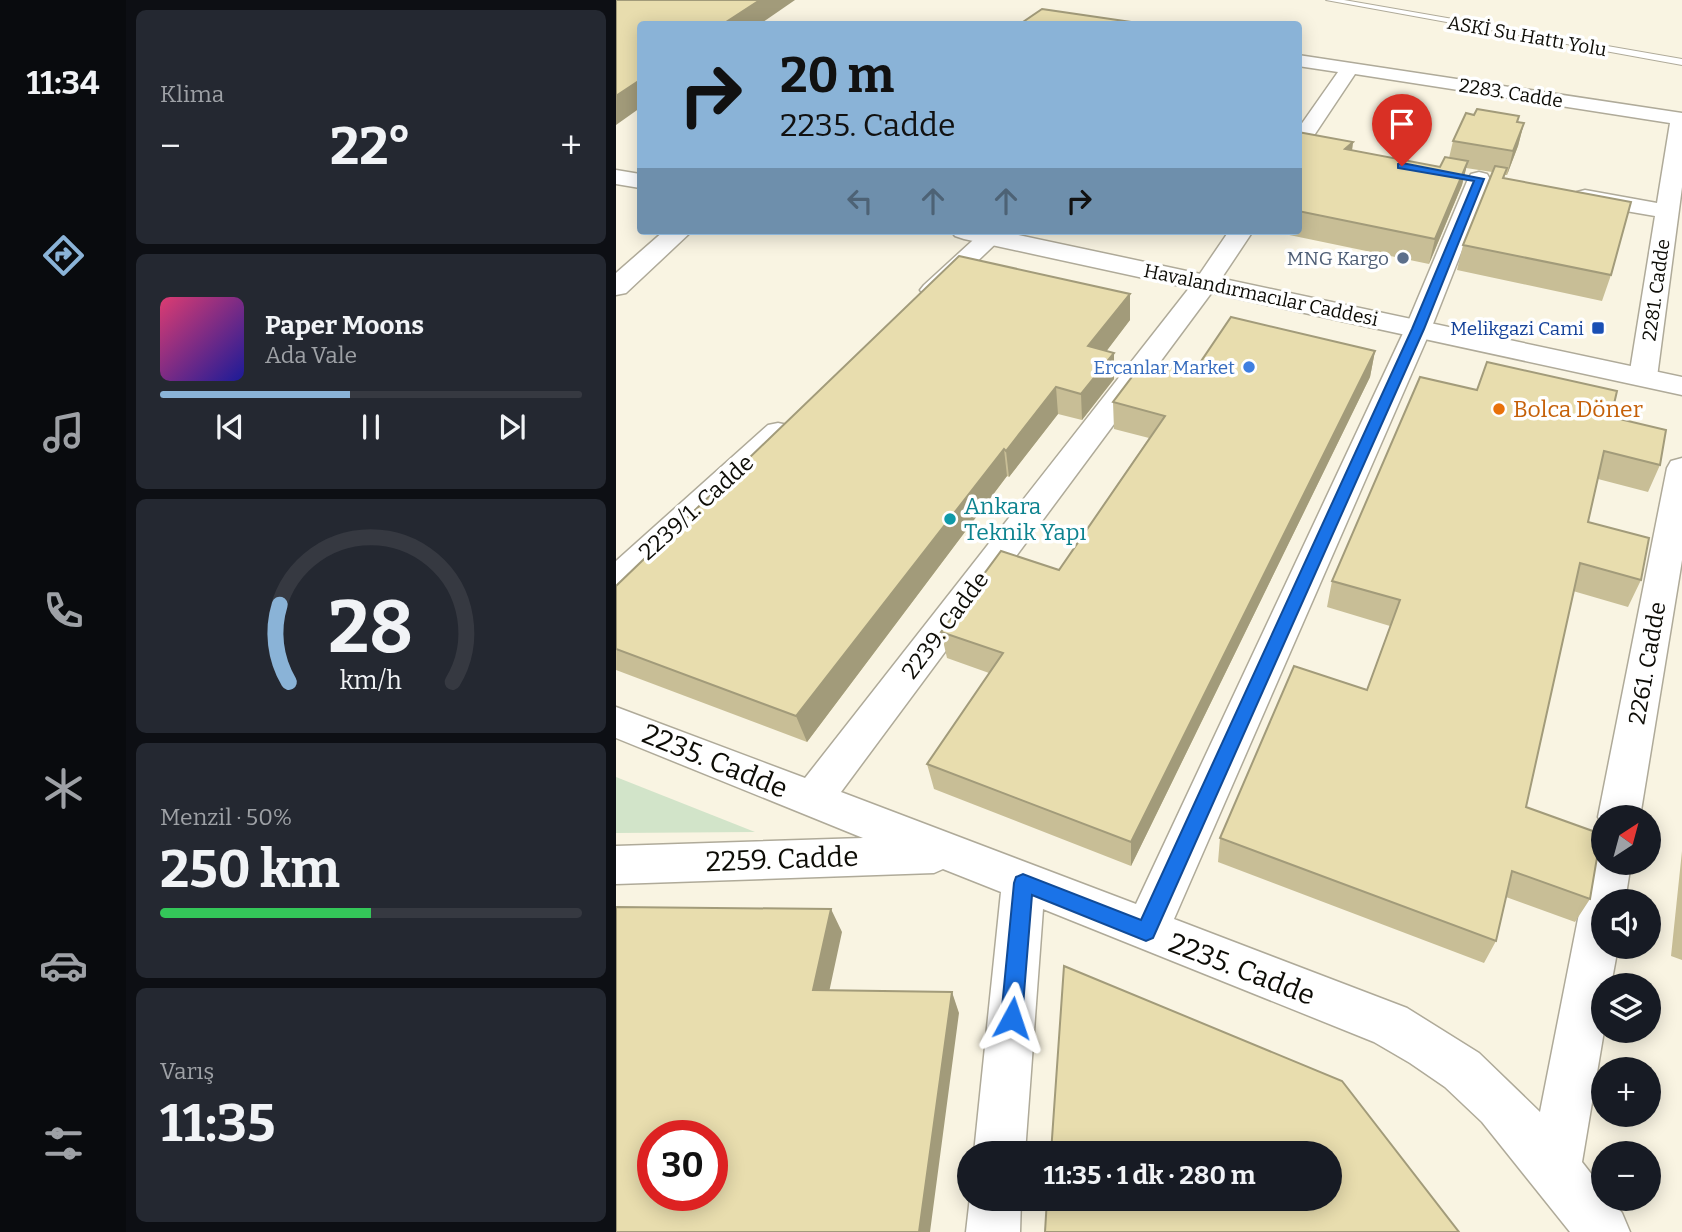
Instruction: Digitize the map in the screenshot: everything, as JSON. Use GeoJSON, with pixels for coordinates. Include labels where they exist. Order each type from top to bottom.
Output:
{"type":"FeatureCollection","features":[{"type":"Feature","properties":{"kind":"street","name":"2283. Cadde"},"geometry":{"type":"LineString","coordinates":[[1302,61],[1681,119]]}},
{"type":"Feature","properties":{"kind":"street"},"geometry":{"type":"LineString","coordinates":[[1302,141],[1350,68]]}},
{"type":"Feature","properties":{"kind":"street","name":"2281. Cadde"},"geometry":{"type":"LineString","coordinates":[[1643,377],[1681,119]]}},
{"type":"Feature","properties":{"kind":"street"},"geometry":{"type":"LineString","coordinates":[[1302,148],[1324,153]]}},
{"type":"Feature","properties":{"kind":"street"},"geometry":{"type":"LineString","coordinates":[[1454,175],[1506,184]]}},
{"type":"Feature","properties":{"kind":"street"},"geometry":{"type":"LineString","coordinates":[[616,177],[637,180]]}},
{"type":"Feature","properties":{"kind":"street"},"geometry":{"type":"LineString","coordinates":[[1146,931],[1418,329],[1479,179]]}},
{"type":"Feature","properties":{"kind":"street"},"geometry":{"type":"LineString","coordinates":[[1560,193],[1667,212]]}},
{"type":"Feature","properties":{"kind":"street"},"geometry":{"type":"LineString","coordinates":[[616,287],[674,235]]}},
{"type":"Feature","properties":{"kind":"street"},"geometry":{"type":"LineString","coordinates":[[911,311],[994,235]]}},
{"type":"Feature","properties":{"kind":"street","name":"Havalandırmacılar Caddesi"},"geometry":{"type":"LineString","coordinates":[[999,235],[1206,283],[1682,386]]}},
{"type":"Feature","properties":{"kind":"street","name":"2239. Cadde"},"geometry":{"type":"LineString","coordinates":[[812,800],[1206,283],[1238,235]]}},
{"type":"Feature","properties":{"kind":"street","name":"2239/1. Cadde"},"geometry":{"type":"LineString","coordinates":[[616,580],[799,413]]}},
{"type":"Feature","properties":{"kind":"street","name":"2261. Cadde"},"geometry":{"type":"LineString","coordinates":[[1621,805],[1682,468]]}},
{"type":"Feature","properties":{"kind":"street","name":"2235. Cadde"},"geometry":{"type":"LineString","coordinates":[[616,722],[1401,1031],[1483,1087],[1555,1170],[1603,1232]]}},
{"type":"Feature","properties":{"kind":"street","name":"2259. Cadde"},"geometry":{"type":"LineString","coordinates":[[616,865],[948,853]]}},
{"type":"Feature","properties":{"kind":"street"},"geometry":{"type":"LineString","coordinates":[[1000,1141],[1023,883]]}},
{"type":"Feature","properties":{"kind":"street"},"geometry":{"type":"LineString","coordinates":[[1555,1170],[1593,959]]}},
{"type":"Feature","properties":{"kind":"street"},"geometry":{"type":"LineString","coordinates":[[993,1232],[994,1211]]}},
{"type":"Feature","properties":{"kind":"lane","name":"ASKİ Su Hattı Yolu"},"geometry":{"type":"LineString","coordinates":[[1331,0],[1682,62]]}},
{"type":"Feature","properties":{"kind":"green space"},"geometry":{"type":"Polygon","coordinates":[[[616,777],[755,832],[616,833],[616,777]]]}},
{"type":"Feature","properties":{"kind":"building"},"geometry":{"type":"Polygon","coordinates":[[[616,0],[760,0],[728,21],[637,21],[637,82],[616,96],[616,0]]]}},
{"type":"Feature","properties":{"kind":"building"},"geometry":{"type":"Polygon","coordinates":[[[1042,9],[1124,21],[1024,21],[1042,9]]]}},
{"type":"Feature","properties":{"kind":"building"},"geometry":{"type":"Polygon","coordinates":[[[1477,109],[1519,116],[1517,122],[1524,123],[1513,151],[1453,141],[1466,113],[1474,115],[1477,109]]]}},
{"type":"Feature","properties":{"kind":"building"},"geometry":{"type":"Polygon","coordinates":[[[1302,133],[1353,142],[1345,149],[1440,167],[1445,157],[1468,161],[1435,239],[1302,212],[1302,133]]]}},
{"type":"Feature","properties":{"kind":"building"},"geometry":{"type":"Polygon","coordinates":[[[1495,166],[1507,168],[1503,178],[1631,202],[1611,275],[1463,245],[1495,166]]]}},
{"type":"Feature","properties":{"kind":"building"},"geometry":{"type":"Polygon","coordinates":[[[959,256],[1130,294],[1088,346],[1114,353],[1081,394],[1056,387],[1006,451],[1004,449],[796,716],[616,649],[616,586],[959,256]]]}},
{"type":"Feature","properties":{"kind":"building"},"geometry":{"type":"Polygon","coordinates":[[[1231,317],[1375,351],[1131,842],[927,764],[1003,653],[941,632],[1001,551],[1059,570],[1165,416],[1113,402],[1144,361],[1193,373],[1231,317]]]}},
{"type":"Feature","properties":{"kind":"building"},"geometry":{"type":"Polygon","coordinates":[[[1487,362],[1617,391],[1611,417],[1666,430],[1660,465],[1604,451],[1588,522],[1649,538],[1641,580],[1580,563],[1526,807],[1591,830],[1591,875],[1594,875],[1590,899],[1512,871],[1496,941],[1220,838],[1294,666],[1367,690],[1400,600],[1332,581],[1420,377],[1477,390],[1487,362]]]}},
{"type":"Feature","properties":{"kind":"building"},"geometry":{"type":"Polygon","coordinates":[[[616,907],[831,909],[813,990],[952,992],[919,1232],[616,1232],[616,907]]]}},
{"type":"Feature","properties":{"kind":"building"},"geometry":{"type":"Polygon","coordinates":[[[1064,966],[1342,1081],[1459,1232],[1045,1232],[1046,1211],[1342,1211],[1342,1141],[1052,1141],[1064,966]]]}},
{"type":"Feature","properties":{"kind":"place","name":"MNG Kargo"},"geometry":{"type":"Point","coordinates":[1403,258]}},
{"type":"Feature","properties":{"kind":"place","name":"Melikgazi Cami"},"geometry":{"type":"Point","coordinates":[1598,328]}},
{"type":"Feature","properties":{"kind":"place","name":"Ercanlar Market"},"geometry":{"type":"Point","coordinates":[1249,367]}},
{"type":"Feature","properties":{"kind":"place","name":"Bolca Döner"},"geometry":{"type":"Point","coordinates":[1499,409]}},
{"type":"Feature","properties":{"kind":"place","name":"Ankara Teknik Yapı"},"geometry":{"type":"Point","coordinates":[950,519]}},
{"type":"Feature","properties":{"kind":"route"},"geometry":{"type":"LineString","coordinates":[[1012,1018],[1023,883],[1146,931],[1418,329],[1479,179],[1402,166]]}}]}
